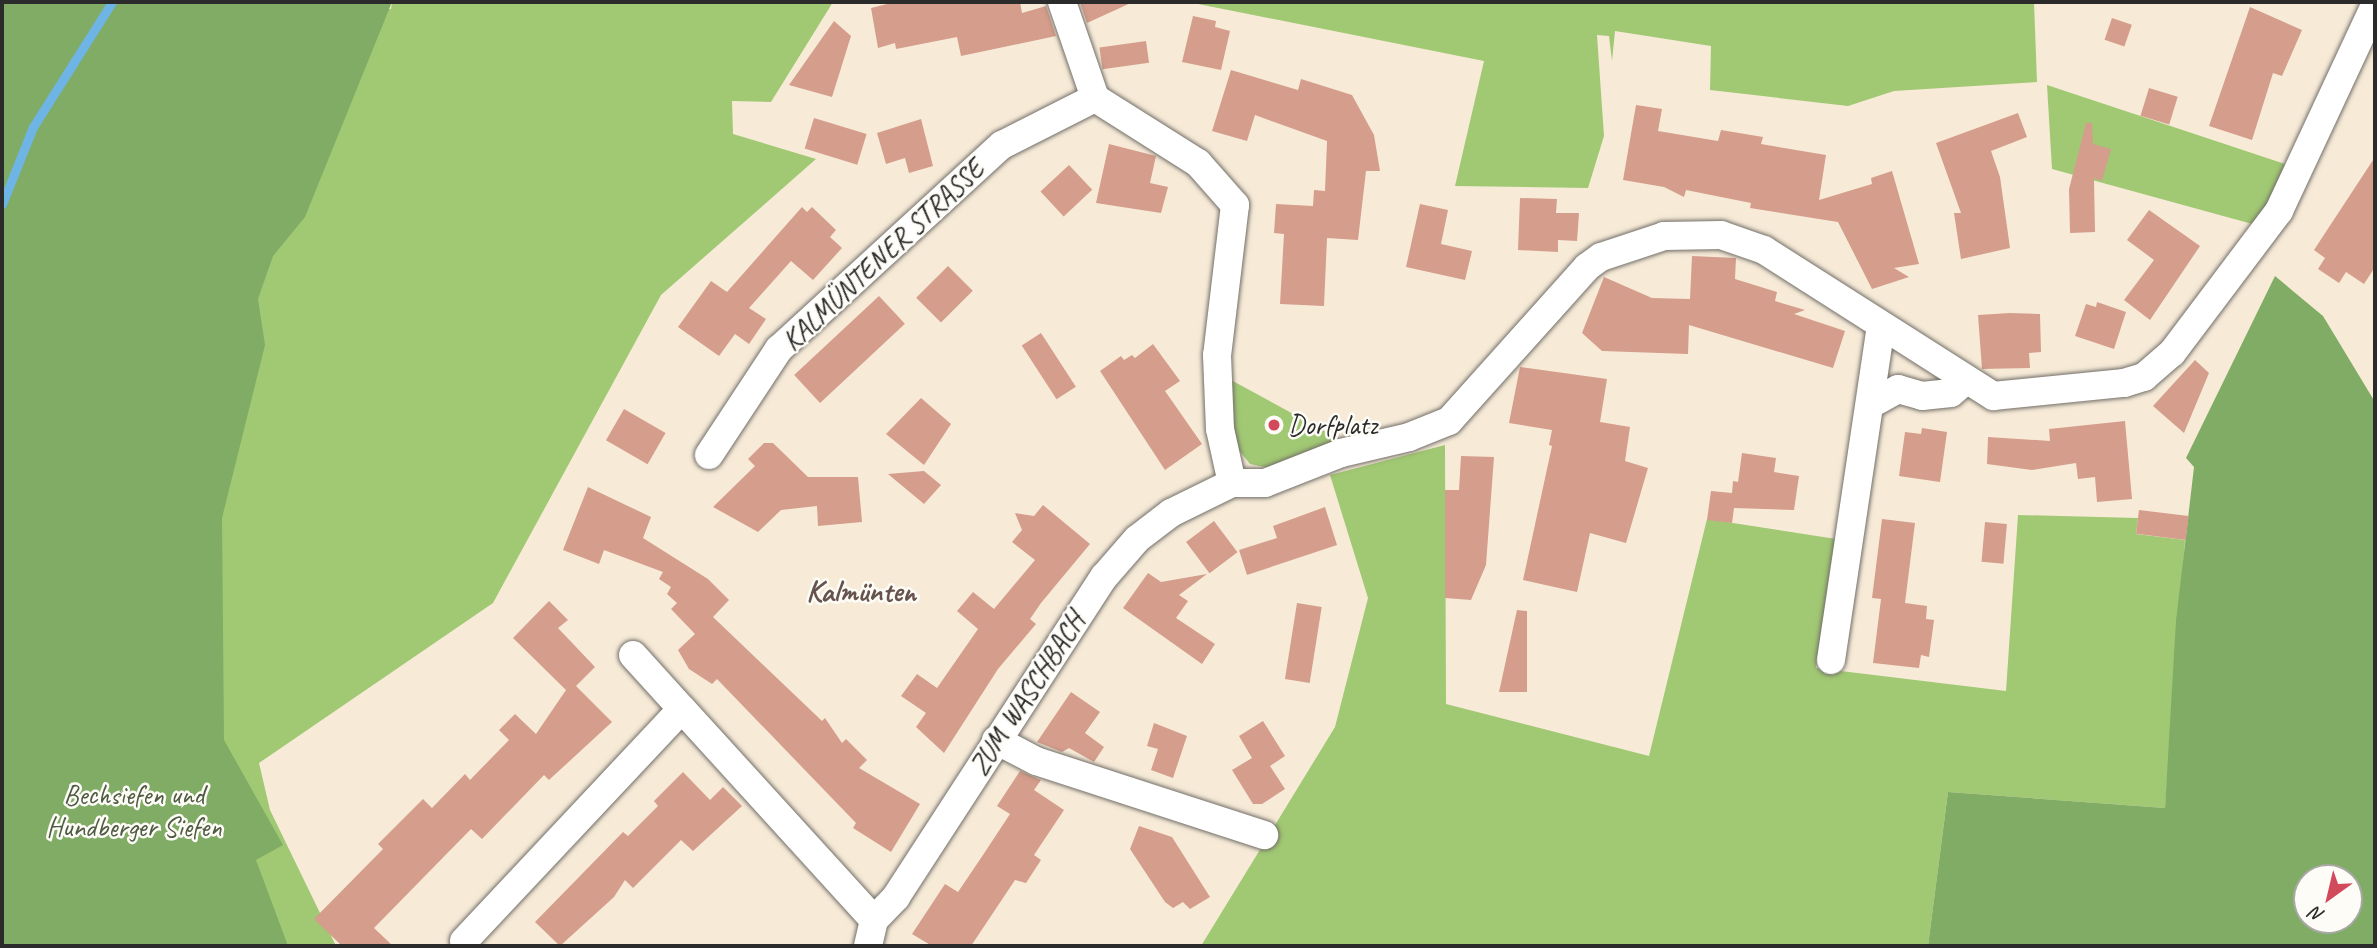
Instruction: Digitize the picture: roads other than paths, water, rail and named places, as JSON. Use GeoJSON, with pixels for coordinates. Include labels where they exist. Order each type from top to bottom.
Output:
{"type":"FeatureCollection","features":[{"type":"Feature","properties":{"kind":"street"},"geometry":{"type":"LineString","coordinates":[[1062,2],[1095,98],[1198,163],[1235,205],[1217,355],[1220,429],[1232,483],[1265,483],[1342,453],[1409,438],[1450,421],[1587,267],[1657,237],[1721,235],[1750,243],[1965,381],[1993,396],[2015,396],[2124,383],[2144,377],[2165,362],[2279,211],[2375,5]]}},
{"type":"Feature","properties":{"kind":"street","name":"KALMÜNTENER STRASSE"},"geometry":{"type":"LineString","coordinates":[[709,455],[779,349],[1002,145],[1095,98]]}},
{"type":"Feature","properties":{"kind":"street"},"geometry":{"type":"LineString","coordinates":[[1831,660],[1881,326]]}},
{"type":"Feature","properties":{"kind":"street"},"geometry":{"type":"LineString","coordinates":[[1871,404],[1898,389],[1922,396],[1951,393],[1965,381]]}},
{"type":"Feature","properties":{"kind":"street","name":"ZUM WASCHBACH"},"geometry":{"type":"LineString","coordinates":[[871,933],[996,740],[1126,549],[1171,513],[1232,483]]}},
{"type":"Feature","properties":{"kind":"street"},"geometry":{"type":"LineString","coordinates":[[633,655],[682,709],[871,933]]}},
{"type":"Feature","properties":{"kind":"street"},"geometry":{"type":"LineString","coordinates":[[464,941],[682,709]]}},
{"type":"Feature","properties":{"kind":"street"},"geometry":{"type":"LineString","coordinates":[[996,740],[1036,761],[1264,835]]}},
{"type":"Feature","properties":{"kind":"waterway"},"geometry":{"type":"LineString","coordinates":[[2,204],[33,127],[112,2]]}},
{"type":"Feature","properties":{"kind":"place","name":"Dorfplatz"},"geometry":{"type":"Point","coordinates":[1274,425]}},
{"type":"Feature","properties":{"kind":"district","name":"Kalmünten"},"geometry":{"type":"Point","coordinates":[861,591]}},
{"type":"Feature","properties":{"kind":"park label","name":"Bechsiefen und Hundberger Siefen"},"geometry":{"type":"Point","coordinates":[134,811]}}]}
